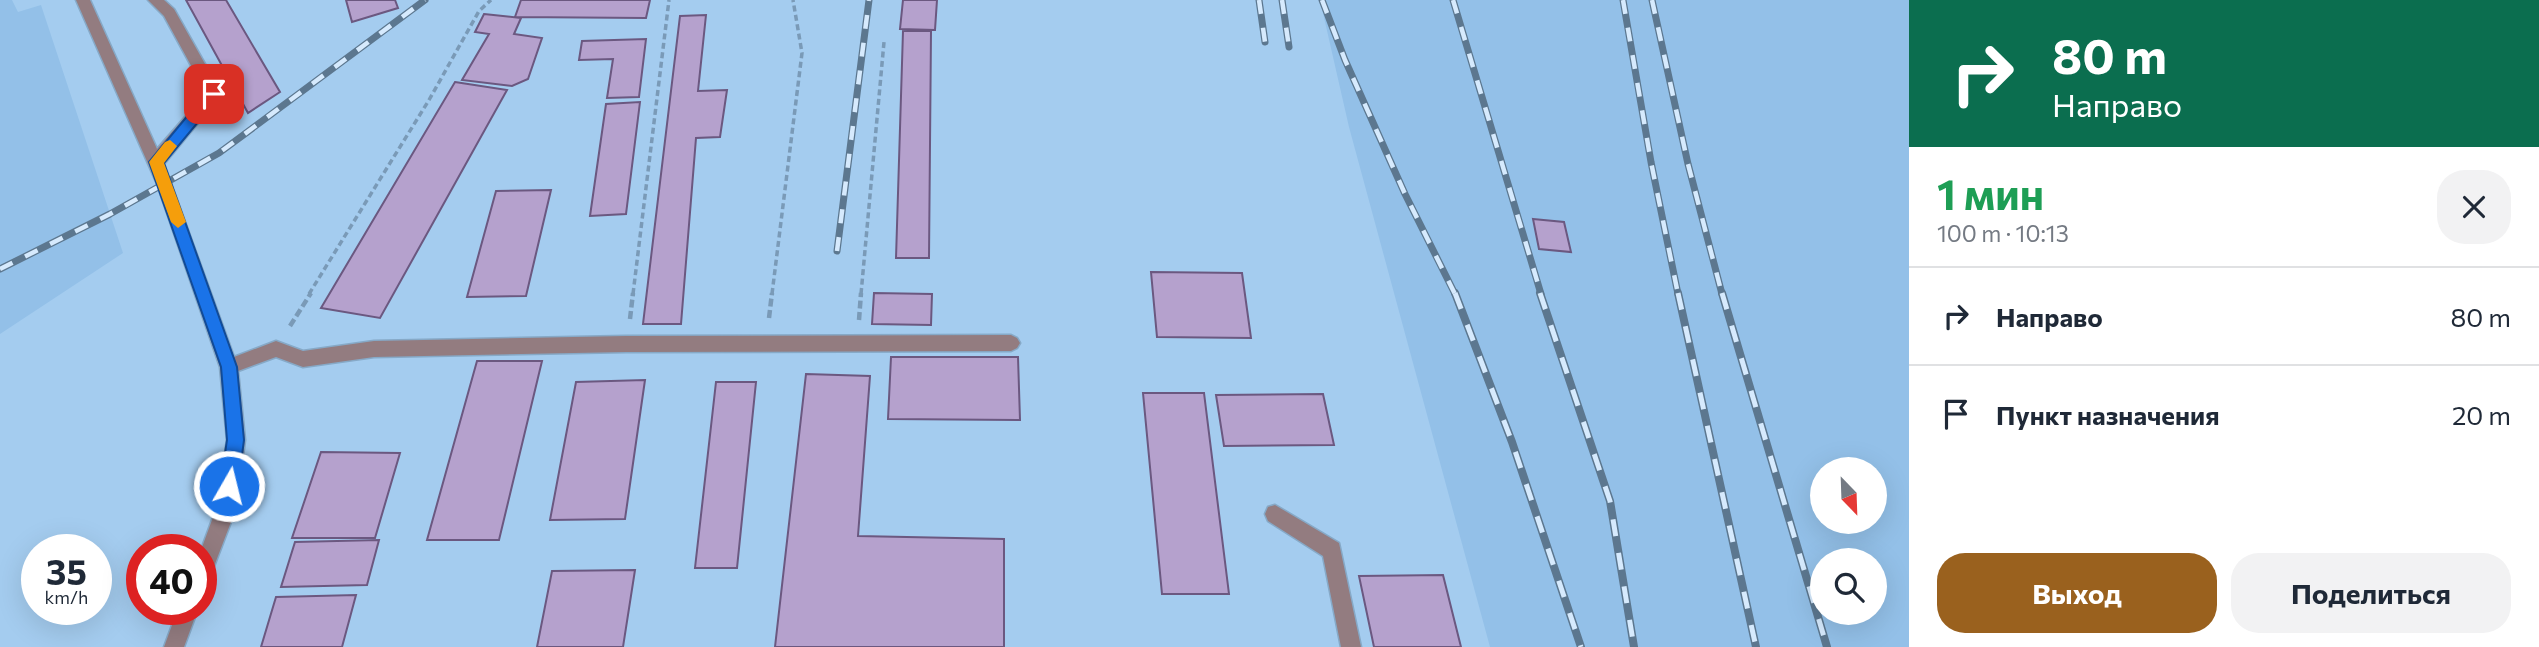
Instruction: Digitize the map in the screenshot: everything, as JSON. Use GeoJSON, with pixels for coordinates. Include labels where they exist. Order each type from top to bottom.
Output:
{"type":"FeatureCollection","features":[{"type":"Feature","properties":{"kind":"street"},"geometry":{"type":"LineString","coordinates":[[104,0],[85,3],[156,162],[229,367],[236,440],[226,509],[217,534]]}},
{"type":"Feature","properties":{"kind":"street"},"geometry":{"type":"LineString","coordinates":[[155,0],[169,13],[214,94],[156,162]]}},
{"type":"Feature","properties":{"kind":"street"},"geometry":{"type":"LineString","coordinates":[[229,367],[276,349],[303,359],[374,349],[626,344],[1011,343]]}},
{"type":"Feature","properties":{"kind":"street"},"geometry":{"type":"LineString","coordinates":[[1275,514],[1332,550],[1351,647]]}},
{"type":"Feature","properties":{"kind":"street"},"geometry":{"type":"LineString","coordinates":[[174,647],[182,625]]}},
{"type":"Feature","properties":{"kind":"path"},"geometry":{"type":"LineString","coordinates":[[276,349],[429,100],[478,11],[491,0]]}},
{"type":"Feature","properties":{"kind":"path"},"geometry":{"type":"LineString","coordinates":[[626,344],[669,0]]}},
{"type":"Feature","properties":{"kind":"path"},"geometry":{"type":"LineString","coordinates":[[766,343],[802,53],[793,0]]}},
{"type":"Feature","properties":{"kind":"path"},"geometry":{"type":"LineString","coordinates":[[857,343],[884,41]]}},
{"type":"Feature","properties":{"kind":"shaded area"},"geometry":{"type":"Polygon","coordinates":[[[0,0],[12,0],[18,12],[41,5],[123,253],[0,334],[0,0]]]}},
{"type":"Feature","properties":{"kind":"shaded area"},"geometry":{"type":"Polygon","coordinates":[[[1320,0],[1909,0],[1909,647],[1490,647],[1349,127],[1320,0]]]}},
{"type":"Feature","properties":{"kind":"building"},"geometry":{"type":"Polygon","coordinates":[[[186,0],[226,0],[280,92],[248,113],[186,0]]]}},
{"type":"Feature","properties":{"kind":"building"},"geometry":{"type":"Polygon","coordinates":[[[346,0],[395,0],[398,8],[352,22],[346,0]]]}},
{"type":"Feature","properties":{"kind":"building"},"geometry":{"type":"Polygon","coordinates":[[[521,0],[650,0],[646,18],[515,17],[521,0]]]}},
{"type":"Feature","properties":{"kind":"building"},"geometry":{"type":"Polygon","coordinates":[[[903,0],[937,0],[935,30],[900,29],[903,0]]]}},
{"type":"Feature","properties":{"kind":"building"},"geometry":{"type":"Polygon","coordinates":[[[484,14],[521,18],[514,34],[542,38],[528,79],[512,86],[462,80],[489,34],[475,32],[484,14]]]}},
{"type":"Feature","properties":{"kind":"building"},"geometry":{"type":"Polygon","coordinates":[[[706,15],[698,91],[727,90],[720,137],[696,138],[681,324],[643,324],[680,16],[706,15]]]}},
{"type":"Feature","properties":{"kind":"building"},"geometry":{"type":"Polygon","coordinates":[[[903,31],[931,31],[929,258],[896,258],[903,31]]]}},
{"type":"Feature","properties":{"kind":"building"},"geometry":{"type":"Polygon","coordinates":[[[646,39],[639,97],[607,98],[613,59],[579,60],[582,41],[646,39]]]}},
{"type":"Feature","properties":{"kind":"building"},"geometry":{"type":"Polygon","coordinates":[[[455,82],[507,90],[380,318],[321,308],[455,82]]]}},
{"type":"Feature","properties":{"kind":"building"},"geometry":{"type":"Polygon","coordinates":[[[640,102],[626,214],[590,216],[606,104],[640,102]]]}},
{"type":"Feature","properties":{"kind":"building"},"geometry":{"type":"Polygon","coordinates":[[[551,190],[526,296],[467,297],[496,191],[551,190]]]}},
{"type":"Feature","properties":{"kind":"building"},"geometry":{"type":"Polygon","coordinates":[[[1533,219],[1564,222],[1571,252],[1539,249],[1533,219]]]}},
{"type":"Feature","properties":{"kind":"building"},"geometry":{"type":"Polygon","coordinates":[[[1151,272],[1242,273],[1251,338],[1157,337],[1151,272]]]}},
{"type":"Feature","properties":{"kind":"building"},"geometry":{"type":"Polygon","coordinates":[[[874,293],[932,294],[931,325],[872,324],[874,293]]]}},
{"type":"Feature","properties":{"kind":"building"},"geometry":{"type":"Polygon","coordinates":[[[891,357],[1018,357],[1020,420],[888,419],[891,357]]]}},
{"type":"Feature","properties":{"kind":"building"},"geometry":{"type":"Polygon","coordinates":[[[477,361],[542,361],[499,540],[427,540],[477,361]]]}},
{"type":"Feature","properties":{"kind":"building"},"geometry":{"type":"Polygon","coordinates":[[[806,374],[870,376],[858,536],[1004,539],[1004,647],[775,647],[806,374]]]}},
{"type":"Feature","properties":{"kind":"building"},"geometry":{"type":"Polygon","coordinates":[[[645,380],[625,519],[550,520],[576,382],[645,380]]]}},
{"type":"Feature","properties":{"kind":"building"},"geometry":{"type":"Polygon","coordinates":[[[716,382],[756,382],[737,568],[695,568],[716,382]]]}},
{"type":"Feature","properties":{"kind":"building"},"geometry":{"type":"Polygon","coordinates":[[[1143,393],[1204,393],[1229,594],[1162,594],[1143,393]]]}},
{"type":"Feature","properties":{"kind":"building"},"geometry":{"type":"Polygon","coordinates":[[[1323,394],[1334,445],[1224,446],[1216,395],[1323,394]]]}},
{"type":"Feature","properties":{"kind":"building"},"geometry":{"type":"Polygon","coordinates":[[[321,452],[400,453],[375,538],[292,538],[321,452]]]}},
{"type":"Feature","properties":{"kind":"building"},"geometry":{"type":"Polygon","coordinates":[[[379,540],[367,585],[281,587],[295,542],[379,540]]]}},
{"type":"Feature","properties":{"kind":"building"},"geometry":{"type":"Polygon","coordinates":[[[635,570],[623,647],[537,647],[552,571],[635,570]]]}},
{"type":"Feature","properties":{"kind":"building"},"geometry":{"type":"Polygon","coordinates":[[[1443,575],[1461,647],[1374,647],[1359,576],[1443,575]]]}},
{"type":"Feature","properties":{"kind":"building"},"geometry":{"type":"Polygon","coordinates":[[[356,595],[342,647],[261,647],[276,597],[356,595]]]}},
{"type":"Feature","properties":{"kind":"railway"},"geometry":{"type":"LineString","coordinates":[[0,269],[110,214],[219,153],[425,0]]}},
{"type":"Feature","properties":{"kind":"railway"},"geometry":{"type":"LineString","coordinates":[[837,251],[869,0]]}},
{"type":"Feature","properties":{"kind":"railway"},"geometry":{"type":"LineString","coordinates":[[1259,0],[1265,42]]}},
{"type":"Feature","properties":{"kind":"railway"},"geometry":{"type":"LineString","coordinates":[[1282,0],[1289,47]]}},
{"type":"Feature","properties":{"kind":"railway"},"geometry":{"type":"LineString","coordinates":[[1322,0],[1345,60],[1405,194],[1455,294]]}},
{"type":"Feature","properties":{"kind":"railway"},"geometry":{"type":"LineString","coordinates":[[1453,0],[1541,294]]}},
{"type":"Feature","properties":{"kind":"railway"},"geometry":{"type":"LineString","coordinates":[[1623,0],[1651,162],[1678,294]]}},
{"type":"Feature","properties":{"kind":"railway"},"geometry":{"type":"LineString","coordinates":[[1652,0],[1688,164],[1722,294]]}},
{"type":"Feature","properties":{"kind":"railway"},"geometry":{"type":"LineString","coordinates":[[1455,293],[1512,442],[1581,647]]}},
{"type":"Feature","properties":{"kind":"railway"},"geometry":{"type":"LineString","coordinates":[[1540,293],[1610,501],[1634,647]]}},
{"type":"Feature","properties":{"kind":"railway"},"geometry":{"type":"LineString","coordinates":[[1678,293],[1756,647]]}},
{"type":"Feature","properties":{"kind":"railway"},"geometry":{"type":"LineString","coordinates":[[1722,293],[1827,647]]}},
{"type":"Feature","properties":{"kind":"slow traffic"},"geometry":{"type":"LineString","coordinates":[[170,146],[156,162],[178,222]]}},
{"type":"Feature","properties":{"kind":"route"},"geometry":{"type":"LineString","coordinates":[[214,94],[156,162],[229,367],[236,440],[229,486]]}}]}
